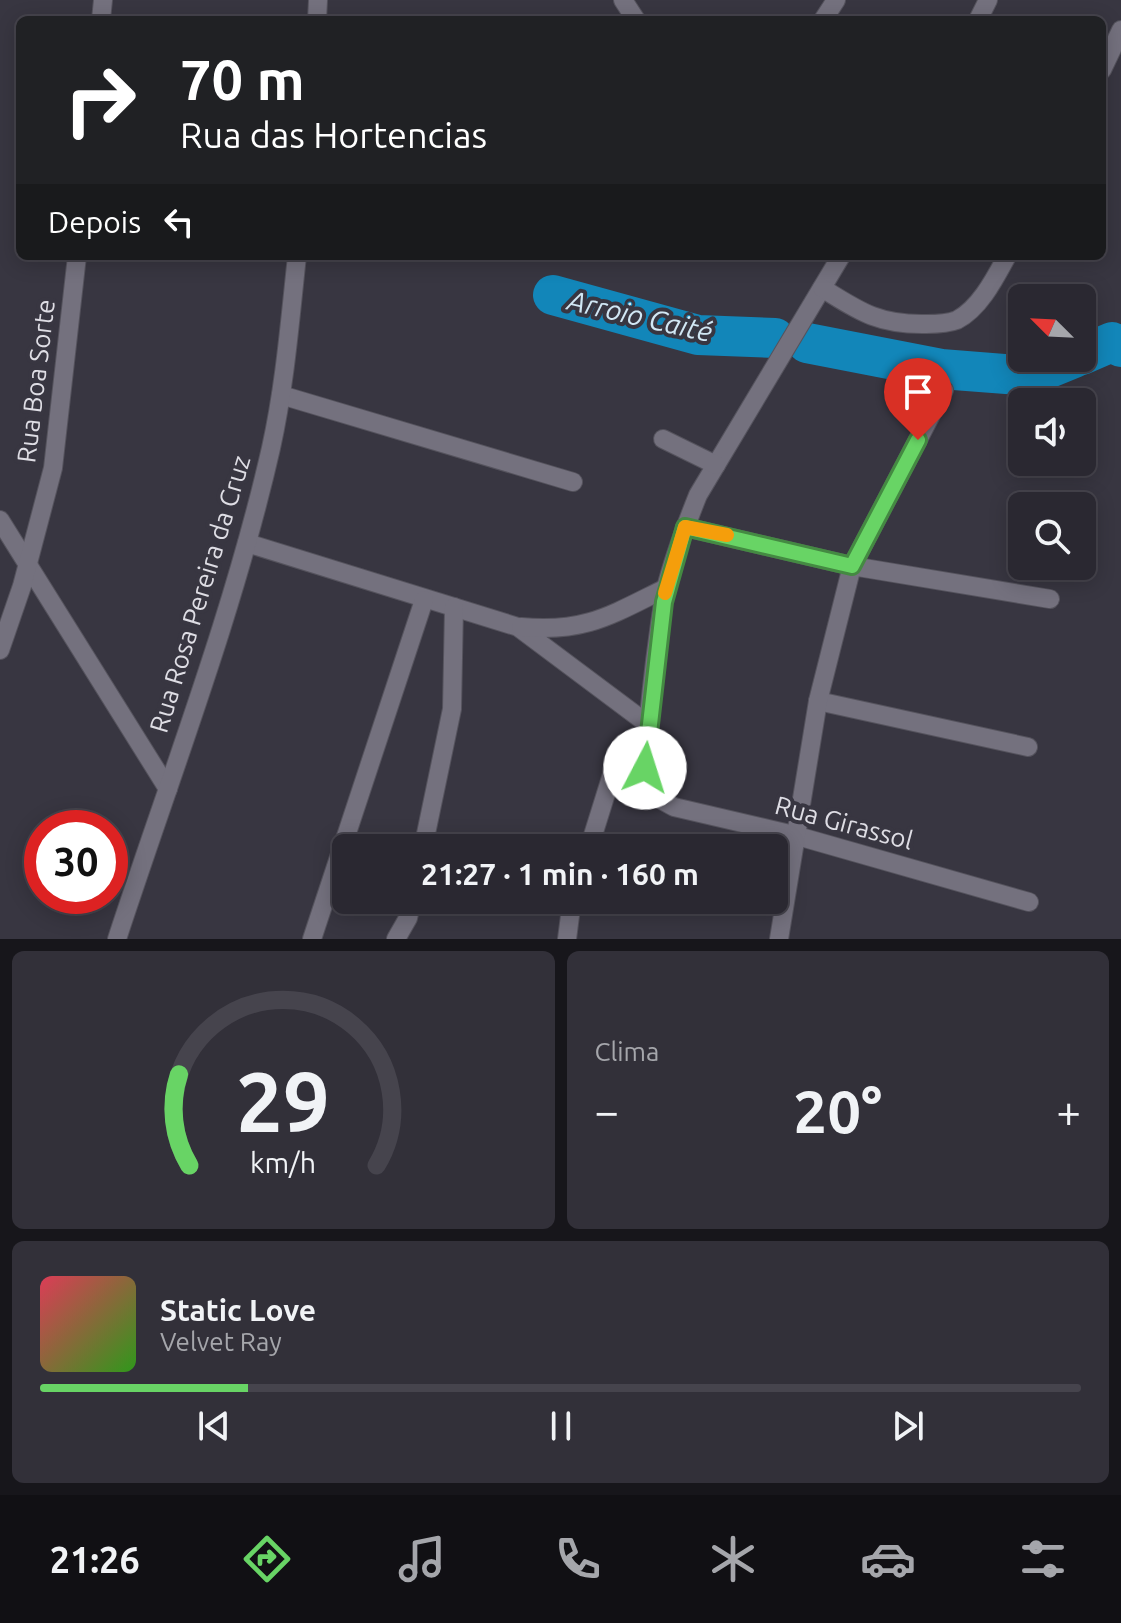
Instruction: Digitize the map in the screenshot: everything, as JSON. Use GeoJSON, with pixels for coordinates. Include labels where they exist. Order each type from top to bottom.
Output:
{"type":"FeatureCollection","features":[{"type":"Feature","properties":{"kind":"street"},"geometry":{"type":"LineString","coordinates":[[1106,62],[1121,30]]}},
{"type":"Feature","properties":{"kind":"street","name":"Rua Boa Sorte"},"geometry":{"type":"LineString","coordinates":[[0,650],[28,564],[53,468],[77,260]]}},
{"type":"Feature","properties":{"kind":"street","name":"Rua Rosa Pereira da Cruz"},"geometry":{"type":"LineString","coordinates":[[117,939],[247,543],[281,395],[297,260]]}},
{"type":"Feature","properties":{"kind":"street"},"geometry":{"type":"LineString","coordinates":[[593,834],[613,771],[625,746],[649,728],[666,588],[685,527],[716,465],[822,288],[833,260]]}},
{"type":"Feature","properties":{"kind":"street"},"geometry":{"type":"LineString","coordinates":[[822,288],[872,319],[899,324],[940,324],[956,320],[976,303],[1004,260]]}},
{"type":"Feature","properties":{"kind":"street"},"geometry":{"type":"LineString","coordinates":[[779,939],[818,701],[852,566],[944,390]]}},
{"type":"Feature","properties":{"kind":"street"},"geometry":{"type":"LineString","coordinates":[[281,395],[573,482]]}},
{"type":"Feature","properties":{"kind":"street"},"geometry":{"type":"LineString","coordinates":[[663,439],[716,465]]}},
{"type":"Feature","properties":{"kind":"street"},"geometry":{"type":"LineString","coordinates":[[0,520],[168,789]]}},
{"type":"Feature","properties":{"kind":"street"},"geometry":{"type":"LineString","coordinates":[[685,527],[852,566],[1050,599]]}},
{"type":"Feature","properties":{"kind":"street"},"geometry":{"type":"LineString","coordinates":[[247,543],[518,627],[557,631],[581,627],[666,588]]}},
{"type":"Feature","properties":{"kind":"street"},"geometry":{"type":"LineString","coordinates":[[312,939],[424,600]]}},
{"type":"Feature","properties":{"kind":"street"},"geometry":{"type":"LineString","coordinates":[[426,834],[452,709],[454,607]]}},
{"type":"Feature","properties":{"kind":"street"},"geometry":{"type":"LineString","coordinates":[[518,627],[649,728]]}},
{"type":"Feature","properties":{"kind":"street"},"geometry":{"type":"LineString","coordinates":[[818,701],[1028,747]]}},
{"type":"Feature","properties":{"kind":"street","name":"Rua Girassol"},"geometry":{"type":"LineString","coordinates":[[649,728],[645,768],[649,788],[674,807],[794,835],[1029,902]]}},
{"type":"Feature","properties":{"kind":"street"},"geometry":{"type":"LineString","coordinates":[[396,939],[409,914]]}},
{"type":"Feature","properties":{"kind":"street"},"geometry":{"type":"LineString","coordinates":[[567,939],[570,914]]}},
{"type":"Feature","properties":{"kind":"waterway","name":"Arroio Caité"},"geometry":{"type":"LineString","coordinates":[[553,295],[698,335],[775,338]]}},
{"type":"Feature","properties":{"kind":"waterway","name":"Arroio Caité"},"geometry":{"type":"LineString","coordinates":[[1096,349],[1112,342],[1121,347]]}},
{"type":"Feature","properties":{"kind":"waterway","name":"Arroio Caité"},"geometry":{"type":"LineString","coordinates":[[807,343],[941,369],[1030,376],[1040,372]]}},
{"type":"Feature","properties":{"kind":"slow traffic"},"geometry":{"type":"LineString","coordinates":[[665,593],[685,527],[727,535]]}},
{"type":"Feature","properties":{"kind":"route"},"geometry":{"type":"LineString","coordinates":[[645,768],[666,588],[685,527],[766,543],[852,566],[918,440]]}}]}
